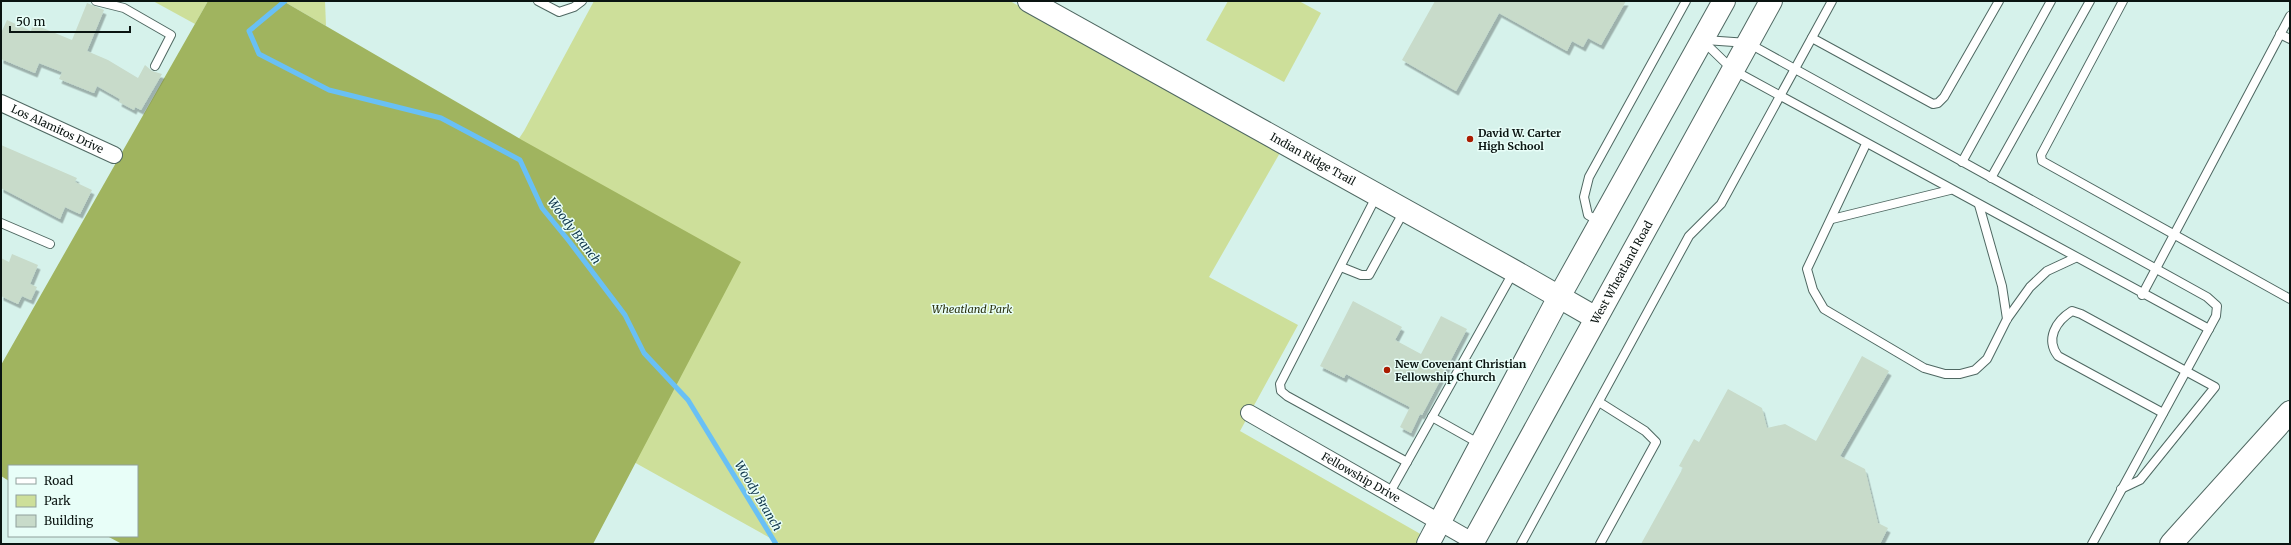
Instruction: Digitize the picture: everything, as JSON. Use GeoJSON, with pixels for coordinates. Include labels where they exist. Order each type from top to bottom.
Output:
{"type":"FeatureCollection","features":[{"type":"Feature","properties":{"kind":"main road","name":"Indian Ridge Trail"},"geometry":{"type":"LineString","coordinates":[[1029,1],[1378,194],[1596,318]]}},
{"type":"Feature","properties":{"kind":"main road"},"geometry":{"type":"LineString","coordinates":[[1428,544],[1559,297],[1724,1]]}},
{"type":"Feature","properties":{"kind":"main road","name":"West Wheatland Road"},"geometry":{"type":"LineString","coordinates":[[1473,543],[1771,1]]}},
{"type":"Feature","properties":{"kind":"main road"},"geometry":{"type":"LineString","coordinates":[[2172,544],[2290,412]]}},
{"type":"Feature","properties":{"kind":"street","name":"Los Alamitos Drive"},"geometry":{"type":"LineString","coordinates":[[1,103],[114,155]]}},
{"type":"Feature","properties":{"kind":"street","name":"Fellowship Drive"},"geometry":{"type":"LineString","coordinates":[[1249,413],[1473,543]]}},
{"type":"Feature","properties":{"kind":"lane"},"geometry":{"type":"LineString","coordinates":[[96,1],[124,8],[171,35],[155,66]]}},
{"type":"Feature","properties":{"kind":"lane"},"geometry":{"type":"LineString","coordinates":[[538,1],[559,12],[574,7],[582,1]]}},
{"type":"Feature","properties":{"kind":"lane"},"geometry":{"type":"LineString","coordinates":[[1601,223],[1588,215],[1584,198],[1589,177],[1686,1]]}},
{"type":"Feature","properties":{"kind":"lane"},"geometry":{"type":"LineString","coordinates":[[1521,544],[1689,236],[1721,204],[1832,1]]}},
{"type":"Feature","properties":{"kind":"lane"},"geometry":{"type":"LineString","coordinates":[[1812,38],[1933,104],[1938,103],[1944,97],[1999,1]]}},
{"type":"Feature","properties":{"kind":"lane"},"geometry":{"type":"LineString","coordinates":[[1962,162],[2051,1]]}},
{"type":"Feature","properties":{"kind":"lane"},"geometry":{"type":"LineString","coordinates":[[1992,178],[2090,1]]}},
{"type":"Feature","properties":{"kind":"lane"},"geometry":{"type":"LineString","coordinates":[[2123,1],[2040,155],[2041,158],[2045,163],[2174,236],[2290,299]]}},
{"type":"Feature","properties":{"kind":"lane"},"geometry":{"type":"LineString","coordinates":[[2142,295],[2290,16]]}},
{"type":"Feature","properties":{"kind":"lane"},"geometry":{"type":"LineString","coordinates":[[2280,34],[2290,39]]}},
{"type":"Feature","properties":{"kind":"lane"},"geometry":{"type":"LineString","coordinates":[[1702,40],[1748,43],[2156,269],[2217,306],[2216,316],[2092,544]]}},
{"type":"Feature","properties":{"kind":"lane"},"geometry":{"type":"LineString","coordinates":[[1702,40],[1733,70],[2142,295],[2209,329]]}},
{"type":"Feature","properties":{"kind":"lane"},"geometry":{"type":"LineString","coordinates":[[1866,144],[1832,219],[1807,269],[1813,290],[1824,310],[1924,368],[1946,374],[1975,370],[1987,359],[2007,319],[2030,287],[2047,272],[2075,258]]}},
{"type":"Feature","properties":{"kind":"lane"},"geometry":{"type":"LineString","coordinates":[[1832,219],[1950,190]]}},
{"type":"Feature","properties":{"kind":"lane"},"geometry":{"type":"LineString","coordinates":[[1378,194],[1280,384],[1281,391],[1287,396],[1407,462]]}},
{"type":"Feature","properties":{"kind":"lane"},"geometry":{"type":"LineString","coordinates":[[1979,206],[2002,286],[2007,319]]}},
{"type":"Feature","properties":{"kind":"lane"},"geometry":{"type":"LineString","coordinates":[[1340,267],[1360,275],[1369,275],[1405,210]]}},
{"type":"Feature","properties":{"kind":"lane"},"geometry":{"type":"LineString","coordinates":[[1,223],[50,244]]}},
{"type":"Feature","properties":{"kind":"lane"},"geometry":{"type":"LineString","coordinates":[[1389,494],[1514,271]]}},
{"type":"Feature","properties":{"kind":"lane"},"geometry":{"type":"LineString","coordinates":[[2122,489],[2140,480],[2215,387],[2081,314],[2072,311],[2063,317],[2052,337],[2052,347],[2058,356],[2163,413]]}},
{"type":"Feature","properties":{"kind":"lane"},"geometry":{"type":"LineString","coordinates":[[1599,402],[1645,430],[1656,442],[1600,544]]}},
{"type":"Feature","properties":{"kind":"lane"},"geometry":{"type":"LineString","coordinates":[[1432,417],[1481,445]]}},
{"type":"Feature","properties":{"kind":"green space"},"geometry":{"type":"Polygon","coordinates":[[[153,1],[208,1],[195,24],[153,1]]]}},
{"type":"Feature","properties":{"kind":"green space"},"geometry":{"type":"Polygon","coordinates":[[[208,1],[283,1],[522,140],[741,262],[593,544],[122,544],[109,537],[138,537],[138,465],[8,465],[8,480],[1,476],[1,365],[208,1]]]}},
{"type":"Feature","properties":{"kind":"green space"},"geometry":{"type":"Polygon","coordinates":[[[283,1],[325,1],[326,26],[283,1]]]}},
{"type":"Feature","properties":{"kind":"green space","name":"Wheatland Park"},"geometry":{"type":"Polygon","coordinates":[[[594,1],[1010,1],[1281,151],[1209,277],[1298,325],[1240,431],[1438,544],[781,544],[632,461],[518,140],[594,1]]]}},
{"type":"Feature","properties":{"kind":"green space"},"geometry":{"type":"Polygon","coordinates":[[[1228,1],[1299,1],[1321,13],[1284,82],[1206,40],[1228,1]]]}},
{"type":"Feature","properties":{"kind":"building"},"geometry":{"type":"Polygon","coordinates":[[[1435,1],[1626,1],[1601,45],[1588,38],[1583,47],[1572,41],[1567,51],[1499,13],[1456,91],[1402,60],[1435,1]]]}},
{"type":"Feature","properties":{"kind":"building"},"geometry":{"type":"Polygon","coordinates":[[[87,3],[104,10],[87,51],[108,60],[138,78],[145,65],[152,71],[162,74],[141,110],[135,107],[134,110],[119,102],[120,99],[97,86],[94,93],[59,79],[62,72],[39,63],[35,73],[1,59],[1,33],[7,20],[31,31],[33,24],[72,40],[87,3]]]}},
{"type":"Feature","properties":{"kind":"building"},"geometry":{"type":"Polygon","coordinates":[[[1,145],[77,178],[75,182],[92,190],[80,214],[65,207],[60,219],[1,188],[1,145]]]}},
{"type":"Feature","properties":{"kind":"building"},"geometry":{"type":"Polygon","coordinates":[[[12,254],[38,265],[30,284],[37,287],[31,300],[22,296],[18,304],[1,296],[1,258],[9,262],[12,254]]]}},
{"type":"Feature","properties":{"kind":"building","name":"New Covenant Christian Fellowship Church"},"geometry":{"type":"Polygon","coordinates":[[[1353,301],[1402,327],[1395,340],[1421,354],[1441,316],[1467,329],[1411,433],[1400,427],[1410,407],[1346,374],[1344,378],[1320,366],[1353,301]]]}},
{"type":"Feature","properties":{"kind":"building"},"geometry":{"type":"Polygon","coordinates":[[[1862,356],[1889,371],[1840,456],[1865,469],[1878,523],[1888,528],[1880,544],[1641,544],[1683,468],[1679,466],[1694,439],[1699,442],[1728,389],[1762,408],[1767,428],[1785,424],[1816,441],[1862,356]]]}},
{"type":"Feature","properties":{"kind":"waterway","name":"Woody Branch"},"geometry":{"type":"LineString","coordinates":[[285,1],[249,31],[259,54],[329,90],[441,118],[520,160],[542,208],[625,315],[644,353],[688,400],[776,544]]}},
{"type":"Feature","properties":{"kind":"place","name":"David W. Carter High School"},"geometry":{"type":"Point","coordinates":[1470,139]}},
{"type":"Feature","properties":{"kind":"place","name":"New Covenant Christian Fellowship Church"},"geometry":{"type":"Point","coordinates":[1387,370]}}]}
